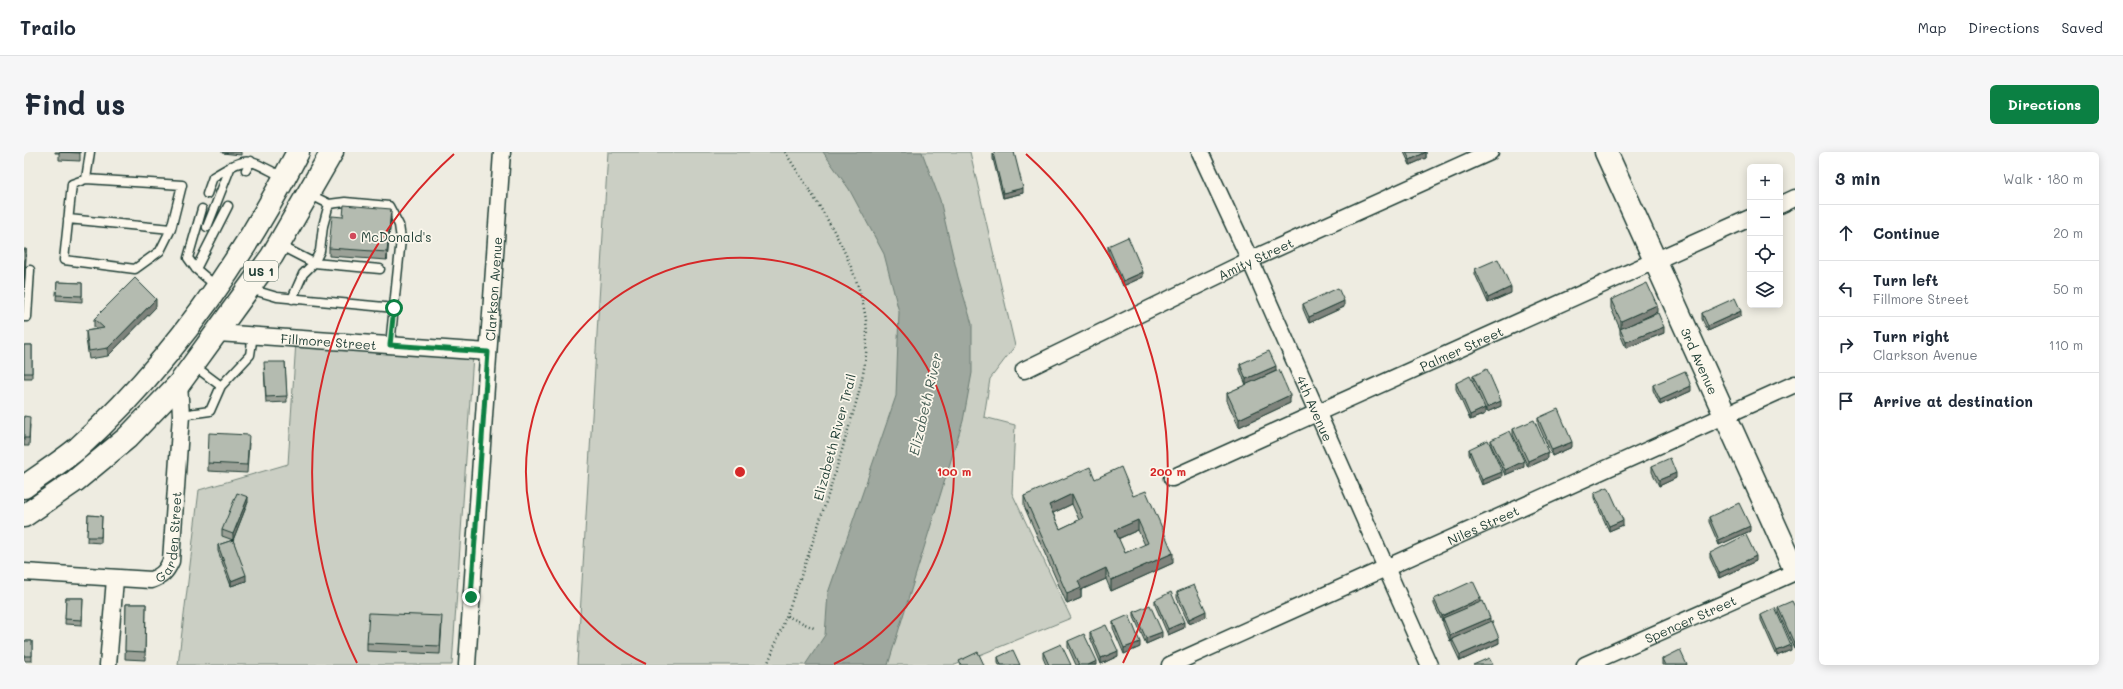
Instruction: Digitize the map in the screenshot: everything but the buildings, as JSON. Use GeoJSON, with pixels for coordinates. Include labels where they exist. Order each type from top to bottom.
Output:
{"type":"FeatureCollection","features":[{"type":"Feature","properties":{"kind":"main road","name":"US 1"},"geometry":{"type":"LineString","coordinates":[[24,516],[75,481],[127,438],[179,384],[218,333],[279,245],[332,152]]}},
{"type":"Feature","properties":{"kind":"main road","name":"3rd Avenue"},"geometry":{"type":"LineString","coordinates":[[1606,152],[1795,571]]}},
{"type":"Feature","properties":{"kind":"main road","name":"US 1"},"geometry":{"type":"LineString","coordinates":[[24,488],[77,448],[134,391],[197,316],[253,234],[292,162]]}},
{"type":"Feature","properties":{"kind":"street","name":"Clarkson Avenue"},"geometry":{"type":"LineString","coordinates":[[467,665],[502,152]]}},
{"type":"Feature","properties":{"kind":"street","name":"4th Avenue"},"geometry":{"type":"LineString","coordinates":[[1200,152],[1250,260],[1316,414],[1429,665]]}},
{"type":"Feature","properties":{"kind":"street","name":"Amity Street"},"geometry":{"type":"LineString","coordinates":[[1024,370],[1250,260],[1490,152]]}},
{"type":"Feature","properties":{"kind":"street"},"geometry":{"type":"LineString","coordinates":[[1783,204],[1795,198]]}},
{"type":"Feature","properties":{"kind":"street","name":"Palmer Street"},"geometry":{"type":"LineString","coordinates":[[1172,478],[1747,219]]}},
{"type":"Feature","properties":{"kind":"street","name":"Fillmore Street"},"geometry":{"type":"LineString","coordinates":[[218,333],[488,352]]}},
{"type":"Feature","properties":{"kind":"street","name":"Garden Street"},"geometry":{"type":"LineString","coordinates":[[24,572],[115,579],[151,580],[160,577],[167,570],[171,561],[181,415],[179,384]]}},
{"type":"Feature","properties":{"kind":"street","name":"Niles Street"},"geometry":{"type":"LineString","coordinates":[[1170,665],[1385,567],[1795,384]]}},
{"type":"Feature","properties":{"kind":"street","name":"Spencer Street"},"geometry":{"type":"LineString","coordinates":[[1585,665],[1795,571]]}},
{"type":"Feature","properties":{"kind":"street"},"geometry":{"type":"LineString","coordinates":[[108,665],[115,579]]}},
{"type":"Feature","properties":{"kind":"lane"},"geometry":{"type":"LineString","coordinates":[[86,180],[90,152]]}},
{"type":"Feature","properties":{"kind":"lane"},"geometry":{"type":"LineString","coordinates":[[207,194],[213,177],[241,160],[292,162]]}},
{"type":"Feature","properties":{"kind":"lane"},"geometry":{"type":"LineString","coordinates":[[246,170],[251,161]]}},
{"type":"Feature","properties":{"kind":"lane"},"geometry":{"type":"LineString","coordinates":[[207,227],[231,166]]}},
{"type":"Feature","properties":{"kind":"lane"},"geometry":{"type":"LineString","coordinates":[[86,180],[182,185],[171,229],[160,251],[135,269],[64,260],[72,184],[86,180]]}},
{"type":"Feature","properties":{"kind":"lane"},"geometry":{"type":"LineString","coordinates":[[308,193],[329,204],[345,202],[389,206],[399,225],[401,239],[390,345]]}},
{"type":"Feature","properties":{"kind":"lane"},"geometry":{"type":"LineString","coordinates":[[292,299],[303,274],[314,263],[320,251],[323,226],[329,204]]}},
{"type":"Feature","properties":{"kind":"lane"},"geometry":{"type":"LineString","coordinates":[[196,269],[228,206]]}},
{"type":"Feature","properties":{"kind":"lane"},"geometry":{"type":"LineString","coordinates":[[202,209],[188,258],[196,269],[217,286]]}},
{"type":"Feature","properties":{"kind":"lane"},"geometry":{"type":"LineString","coordinates":[[68,218],[171,229]]}},
{"type":"Feature","properties":{"kind":"lane"},"geometry":{"type":"LineString","coordinates":[[198,222],[215,232]]}},
{"type":"Feature","properties":{"kind":"lane"},"geometry":{"type":"LineString","coordinates":[[279,245],[314,263],[380,269]]}},
{"type":"Feature","properties":{"kind":"lane"},"geometry":{"type":"LineString","coordinates":[[24,317],[27,317],[30,270]]}},
{"type":"Feature","properties":{"kind":"lane"},"geometry":{"type":"LineString","coordinates":[[249,289],[277,298],[394,308]]}},
{"type":"Feature","properties":{"kind":"lane"},"geometry":{"type":"LineString","coordinates":[[181,415],[210,411],[221,386],[250,355],[253,335]]}},
{"type":"Feature","properties":{"kind":"lane"},"geometry":{"type":"LineString","coordinates":[[193,365],[221,386]]}},
{"type":"Feature","properties":{"kind":"path","name":"Elizabeth River Trail"},"geometry":{"type":"LineString","coordinates":[[767,665],[787,616],[818,530],[856,402],[866,350],[865,314],[858,288],[837,235],[785,152]]}},
{"type":"Feature","properties":{"kind":"path"},"geometry":{"type":"LineString","coordinates":[[787,616],[816,629]]}},
{"type":"Feature","properties":{"kind":"shaded area"},"geometry":{"type":"Polygon","coordinates":[[[608,152],[970,152],[1015,346],[990,379],[984,417],[1015,425],[1012,493],[1071,618],[955,665],[577,665],[608,152]]]}},
{"type":"Feature","properties":{"kind":"shaded area"},"geometry":{"type":"Polygon","coordinates":[[[296,341],[473,355],[452,665],[178,665],[199,490],[288,464],[296,341]]]}},
{"type":"Feature","properties":{"kind":"water","name":"Elizabeth River"},"geometry":{"type":"Polygon","coordinates":[[[823,152],[922,152],[940,200],[958,277],[972,324],[972,373],[963,421],[888,665],[805,665],[825,635],[828,593],[896,396],[899,312],[884,254],[849,189],[823,152]]]}},
{"type":"Feature","properties":{"kind":"place","name":"McDonald's"},"geometry":{"type":"Point","coordinates":[353,236]}},
{"type":"Feature","properties":{"kind":"route"},"geometry":{"type":"LineString","coordinates":[[394,308],[390,345],[488,352],[471,597]]}}]}
